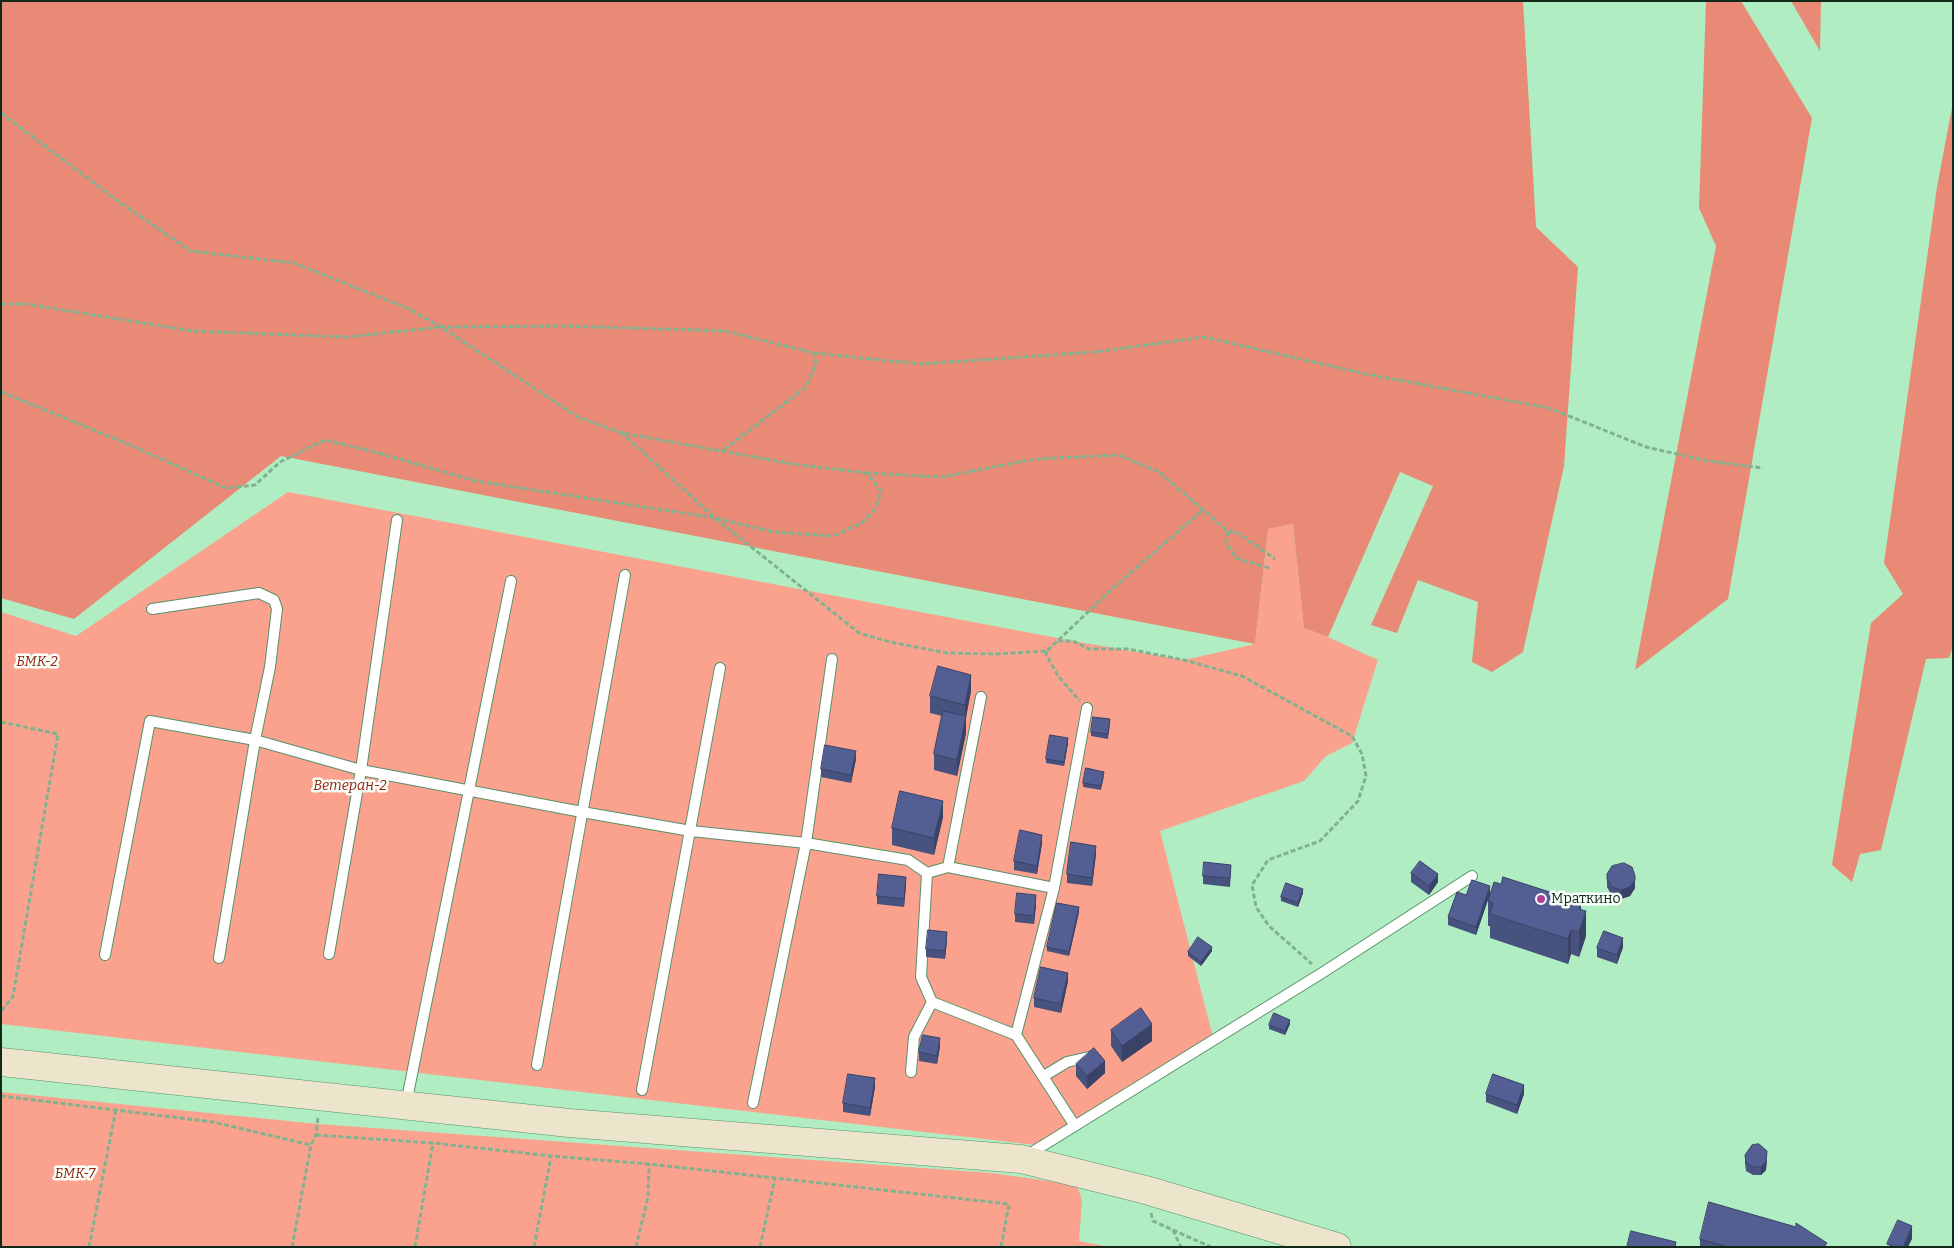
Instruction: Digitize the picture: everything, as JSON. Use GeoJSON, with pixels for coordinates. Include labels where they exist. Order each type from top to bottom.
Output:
{"type":"FeatureCollection","features":[{"type":"Feature","properties":{"kind":"main road"},"geometry":{"type":"LineString","coordinates":[[1,1062],[569,1123],[1021,1160],[1146,1190],[1337,1247]]}},
{"type":"Feature","properties":{"kind":"lane"},"geometry":{"type":"LineString","coordinates":[[329,954],[362,770],[396,520]]}},
{"type":"Feature","properties":{"kind":"lane"},"geometry":{"type":"LineString","coordinates":[[537,1065],[625,575]]}},
{"type":"Feature","properties":{"kind":"lane"},"geometry":{"type":"LineString","coordinates":[[406,1105],[511,581]]}},
{"type":"Feature","properties":{"kind":"lane"},"geometry":{"type":"LineString","coordinates":[[152,609],[259,593],[274,600],[277,609],[270,667],[255,740],[219,958]]}},
{"type":"Feature","properties":{"kind":"lane"},"geometry":{"type":"LineString","coordinates":[[754,1103],[806,843],[832,659]]}},
{"type":"Feature","properties":{"kind":"lane"},"geometry":{"type":"LineString","coordinates":[[642,1090],[720,668]]}},
{"type":"Feature","properties":{"kind":"lane"},"geometry":{"type":"LineString","coordinates":[[948,867],[981,697]]}},
{"type":"Feature","properties":{"kind":"lane"},"geometry":{"type":"LineString","coordinates":[[1016,1035],[1054,888],[1087,708]]}},
{"type":"Feature","properties":{"kind":"lane"},"geometry":{"type":"LineString","coordinates":[[105,955],[150,721],[255,740],[362,770],[582,812],[691,831],[806,843],[908,860],[927,873]]}},
{"type":"Feature","properties":{"kind":"lane"},"geometry":{"type":"LineString","coordinates":[[927,873],[948,867],[1054,888]]}},
{"type":"Feature","properties":{"kind":"lane"},"geometry":{"type":"LineString","coordinates":[[927,873],[921,977],[932,1002],[1016,1035],[1075,1126]]}},
{"type":"Feature","properties":{"kind":"lane"},"geometry":{"type":"LineString","coordinates":[[1021,1160],[1322,973],[1472,876]]}},
{"type":"Feature","properties":{"kind":"lane"},"geometry":{"type":"LineString","coordinates":[[912,1072],[914,1037],[932,1002]]}},
{"type":"Feature","properties":{"kind":"lane"},"geometry":{"type":"LineString","coordinates":[[1044,1076],[1067,1062],[1095,1056]]}},
{"type":"Feature","properties":{"kind":"path"},"geometry":{"type":"LineString","coordinates":[[1,113],[118,201],[191,251],[294,263],[407,308],[441,327],[578,417],[622,433],[793,464],[867,473],[942,477],[1035,459],[1119,455],[1159,472],[1228,531],[1238,533],[1275,559]]}},
{"type":"Feature","properties":{"kind":"path"},"geometry":{"type":"LineString","coordinates":[[1,304],[26,304],[192,331],[347,337],[441,327],[566,326],[725,331],[814,353],[920,364],[1095,352],[1204,337],[1366,374],[1549,408],[1646,447],[1708,461],[1763,468]]}},
{"type":"Feature","properties":{"kind":"path"},"geometry":{"type":"LineString","coordinates":[[721,452],[806,387],[816,364],[814,353]]}},
{"type":"Feature","properties":{"kind":"path"},"geometry":{"type":"LineString","coordinates":[[1,392],[128,444],[226,488],[254,485],[280,462],[325,440],[375,452],[476,481],[714,518],[774,532],[833,536],[862,523],[874,509],[881,492],[867,473]]}},
{"type":"Feature","properties":{"kind":"path"},"geometry":{"type":"LineString","coordinates":[[622,433],[714,518],[859,633],[890,642],[947,653],[995,654],[1047,651],[1112,589],[1203,510]]}},
{"type":"Feature","properties":{"kind":"path"},"geometry":{"type":"LineString","coordinates":[[1228,531],[1226,544],[1236,558],[1269,568]]}},
{"type":"Feature","properties":{"kind":"path"},"geometry":{"type":"LineString","coordinates":[[1058,641],[1073,641],[1089,649],[1128,650],[1184,660],[1242,676],[1352,736],[1362,754],[1366,776],[1358,801],[1320,841],[1268,860],[1252,885],[1256,907],[1268,926],[1322,973]]}},
{"type":"Feature","properties":{"kind":"path"},"geometry":{"type":"LineString","coordinates":[[1047,651],[1046,654],[1058,676],[1087,708]]}},
{"type":"Feature","properties":{"kind":"path"},"geometry":{"type":"LineString","coordinates":[[1,722],[58,734],[12,996],[1,1012]]}},
{"type":"Feature","properties":{"kind":"path"},"geometry":{"type":"LineString","coordinates":[[1,1096],[214,1122],[311,1145]]}},
{"type":"Feature","properties":{"kind":"path"},"geometry":{"type":"LineString","coordinates":[[292,1247],[311,1145],[316,1135],[320,1096]]}},
{"type":"Feature","properties":{"kind":"path"},"geometry":{"type":"LineString","coordinates":[[89,1247],[116,1109]]}},
{"type":"Feature","properties":{"kind":"path"},"geometry":{"type":"LineString","coordinates":[[316,1135],[433,1143],[649,1164],[1009,1204],[1001,1247]]}},
{"type":"Feature","properties":{"kind":"path"},"geometry":{"type":"LineString","coordinates":[[415,1247],[433,1143]]}},
{"type":"Feature","properties":{"kind":"path"},"geometry":{"type":"LineString","coordinates":[[534,1247],[552,1156]]}},
{"type":"Feature","properties":{"kind":"path"},"geometry":{"type":"LineString","coordinates":[[636,1247],[648,1197],[649,1164]]}},
{"type":"Feature","properties":{"kind":"path"},"geometry":{"type":"LineString","coordinates":[[760,1247],[775,1178]]}},
{"type":"Feature","properties":{"kind":"path"},"geometry":{"type":"LineString","coordinates":[[1146,1190],[1153,1220],[1211,1247]]}},
{"type":"Feature","properties":{"kind":"path"},"geometry":{"type":"LineString","coordinates":[[1173,1230],[1181,1247]]}},
{"type":"Feature","properties":{"kind":"green space","name":"Ветеран-2"},"geometry":{"type":"Polygon","coordinates":[[[288,492],[1073,641],[1184,660],[1255,644],[1268,529],[1293,524],[1304,628],[1378,660],[1352,743],[1326,756],[1304,781],[1160,831],[1214,1041],[1052,1147],[1,1024],[1,612],[76,636],[288,492]]]}},
{"type":"Feature","properties":{"kind":"green space","name":"БМК-7"},"geometry":{"type":"Polygon","coordinates":[[[1,1092],[318,1124],[992,1173],[1077,1185],[1082,1201],[1079,1241],[1109,1247],[1,1247],[1,1092]]]}},
{"type":"Feature","properties":{"kind":"shaded area"},"geometry":{"type":"Polygon","coordinates":[[[1,1],[1523,1],[1536,227],[1578,267],[1564,466],[1523,652],[1492,672],[1472,662],[1478,602],[1418,580],[1397,633],[1371,625],[1433,486],[1400,472],[1328,637],[1304,628],[1293,524],[1268,529],[1255,644],[281,456],[74,619],[1,598],[1,1]]]}},
{"type":"Feature","properties":{"kind":"shaded area"},"geometry":{"type":"Polygon","coordinates":[[[1706,1],[1741,1],[1812,118],[1728,599],[1635,670],[1716,246],[1699,208],[1706,1]]]}},
{"type":"Feature","properties":{"kind":"shaded area"},"geometry":{"type":"Polygon","coordinates":[[[1791,1],[1821,1],[1820,51],[1791,1]]]}},
{"type":"Feature","properties":{"kind":"shaded area"},"geometry":{"type":"Polygon","coordinates":[[[1953,102],[1953,646],[1949,658],[1926,659],[1881,850],[1860,854],[1852,882],[1832,865],[1871,623],[1903,594],[1884,563],[1937,187],[1953,102]]]}},
{"type":"Feature","properties":{"kind":"building"},"geometry":{"type":"Polygon","coordinates":[[[938,666],[971,675],[965,705],[930,696],[938,666]]]}},
{"type":"Feature","properties":{"kind":"building"},"geometry":{"type":"Polygon","coordinates":[[[943,711],[966,716],[957,760],[934,754],[943,711]]]}},
{"type":"Feature","properties":{"kind":"building"},"geometry":{"type":"Polygon","coordinates":[[[1093,717],[1110,719],[1108,734],[1091,732],[1093,717]]]}},
{"type":"Feature","properties":{"kind":"building"},"geometry":{"type":"Polygon","coordinates":[[[1050,735],[1068,738],[1064,762],[1046,759],[1050,735]]]}},
{"type":"Feature","properties":{"kind":"building"},"geometry":{"type":"Polygon","coordinates":[[[825,745],[856,751],[851,775],[821,769],[825,745]]]}},
{"type":"Feature","properties":{"kind":"building"},"geometry":{"type":"Polygon","coordinates":[[[1086,768],[1104,772],[1101,786],[1083,783],[1086,768]]]}},
{"type":"Feature","properties":{"kind":"building"},"geometry":{"type":"Polygon","coordinates":[[[900,791],[943,801],[934,838],[892,828],[900,791]]]}},
{"type":"Feature","properties":{"kind":"building"},"geometry":{"type":"Polygon","coordinates":[[[1020,830],[1042,835],[1037,866],[1014,861],[1020,830]]]}},
{"type":"Feature","properties":{"kind":"building"},"geometry":{"type":"Polygon","coordinates":[[[1071,842],[1096,846],[1092,878],[1067,874],[1071,842]]]}},
{"type":"Feature","properties":{"kind":"building"},"geometry":{"type":"Polygon","coordinates":[[[1420,861],[1438,874],[1429,886],[1411,873],[1420,861]]]}},
{"type":"Feature","properties":{"kind":"building"},"geometry":{"type":"Polygon","coordinates":[[[1204,862],[1231,865],[1230,878],[1203,876],[1204,862]]]}},
{"type":"Feature","properties":{"kind":"building"},"geometry":{"type":"Polygon","coordinates":[[[1624,863],[1632,867],[1635,880],[1630,887],[1621,890],[1612,887],[1607,879],[1607,874],[1612,866],[1624,863]]]}},
{"type":"Feature","properties":{"kind":"building"},"geometry":{"type":"Polygon","coordinates":[[[879,874],[906,877],[904,899],[877,896],[879,874]]]}},
{"type":"Feature","properties":{"kind":"building"},"geometry":{"type":"Polygon","coordinates":[[[1503,877],[1581,902],[1579,909],[1586,911],[1579,932],[1571,930],[1568,939],[1490,914],[1493,903],[1488,901],[1494,882],[1501,884],[1503,877]]]}},
{"type":"Feature","properties":{"kind":"building"},"geometry":{"type":"Polygon","coordinates":[[[1472,880],[1490,886],[1476,927],[1448,917],[1457,892],[1466,895],[1472,880]]]}},
{"type":"Feature","properties":{"kind":"building"},"geometry":{"type":"Polygon","coordinates":[[[1286,883],[1303,889],[1298,903],[1281,897],[1286,883]]]}},
{"type":"Feature","properties":{"kind":"building"},"geometry":{"type":"Polygon","coordinates":[[[1017,893],[1036,895],[1034,916],[1015,914],[1017,893]]]}},
{"type":"Feature","properties":{"kind":"building"},"geometry":{"type":"Polygon","coordinates":[[[1057,903],[1079,907],[1069,952],[1047,947],[1057,903]]]}},
{"type":"Feature","properties":{"kind":"building"},"geometry":{"type":"Polygon","coordinates":[[[928,930],[947,932],[945,951],[926,949],[928,930]]]}},
{"type":"Feature","properties":{"kind":"building"},"geometry":{"type":"Polygon","coordinates":[[[1604,931],[1623,938],[1617,955],[1597,948],[1604,931]]]}},
{"type":"Feature","properties":{"kind":"building"},"geometry":{"type":"Polygon","coordinates":[[[1198,937],[1212,947],[1201,962],[1188,952],[1198,937]]]}},
{"type":"Feature","properties":{"kind":"building"},"geometry":{"type":"Polygon","coordinates":[[[1041,967],[1068,973],[1061,1004],[1034,998],[1041,967]]]}},
{"type":"Feature","properties":{"kind":"building"},"geometry":{"type":"Polygon","coordinates":[[[1141,1008],[1152,1024],[1122,1046],[1111,1030],[1141,1008]]]}},
{"type":"Feature","properties":{"kind":"building"},"geometry":{"type":"Polygon","coordinates":[[[1274,1013],[1290,1020],[1285,1031],[1269,1025],[1274,1013]]]}},
{"type":"Feature","properties":{"kind":"building"},"geometry":{"type":"Polygon","coordinates":[[[923,1035],[940,1038],[937,1056],[919,1052],[923,1035]]]}},
{"type":"Feature","properties":{"kind":"building"},"geometry":{"type":"Polygon","coordinates":[[[1094,1048],[1105,1061],[1087,1076],[1076,1064],[1094,1048]]]}},
{"type":"Feature","properties":{"kind":"building"},"geometry":{"type":"Polygon","coordinates":[[[848,1074],[875,1078],[870,1108],[843,1103],[848,1074]]]}},
{"type":"Feature","properties":{"kind":"building"},"geometry":{"type":"Polygon","coordinates":[[[1493,1074],[1524,1085],[1517,1105],[1486,1094],[1493,1074]]]}},
{"type":"Feature","properties":{"kind":"building"},"geometry":{"type":"Polygon","coordinates":[[[1759,1144],[1767,1151],[1766,1162],[1761,1167],[1753,1167],[1746,1162],[1745,1155],[1752,1145],[1759,1144]]]}},
{"type":"Feature","properties":{"kind":"building"},"geometry":{"type":"Polygon","coordinates":[[[1709,1202],[1796,1227],[1796,1223],[1827,1243],[1824,1247],[1727,1247],[1700,1239],[1709,1202]]]}},
{"type":"Feature","properties":{"kind":"building"},"geometry":{"type":"Polygon","coordinates":[[[1898,1220],[1912,1226],[1903,1247],[1894,1247],[1887,1244],[1898,1220]]]}},
{"type":"Feature","properties":{"kind":"building"},"geometry":{"type":"Polygon","coordinates":[[[1631,1231],[1676,1242],[1675,1247],[1627,1247],[1631,1231]]]}},
{"type":"Feature","properties":{"kind":"place","name":"Мраткино"},"geometry":{"type":"Point","coordinates":[1541,899]}},
{"type":"Feature","properties":{"kind":"park label","name":"БМК-2"},"geometry":{"type":"Point","coordinates":[37,662]}}]}
